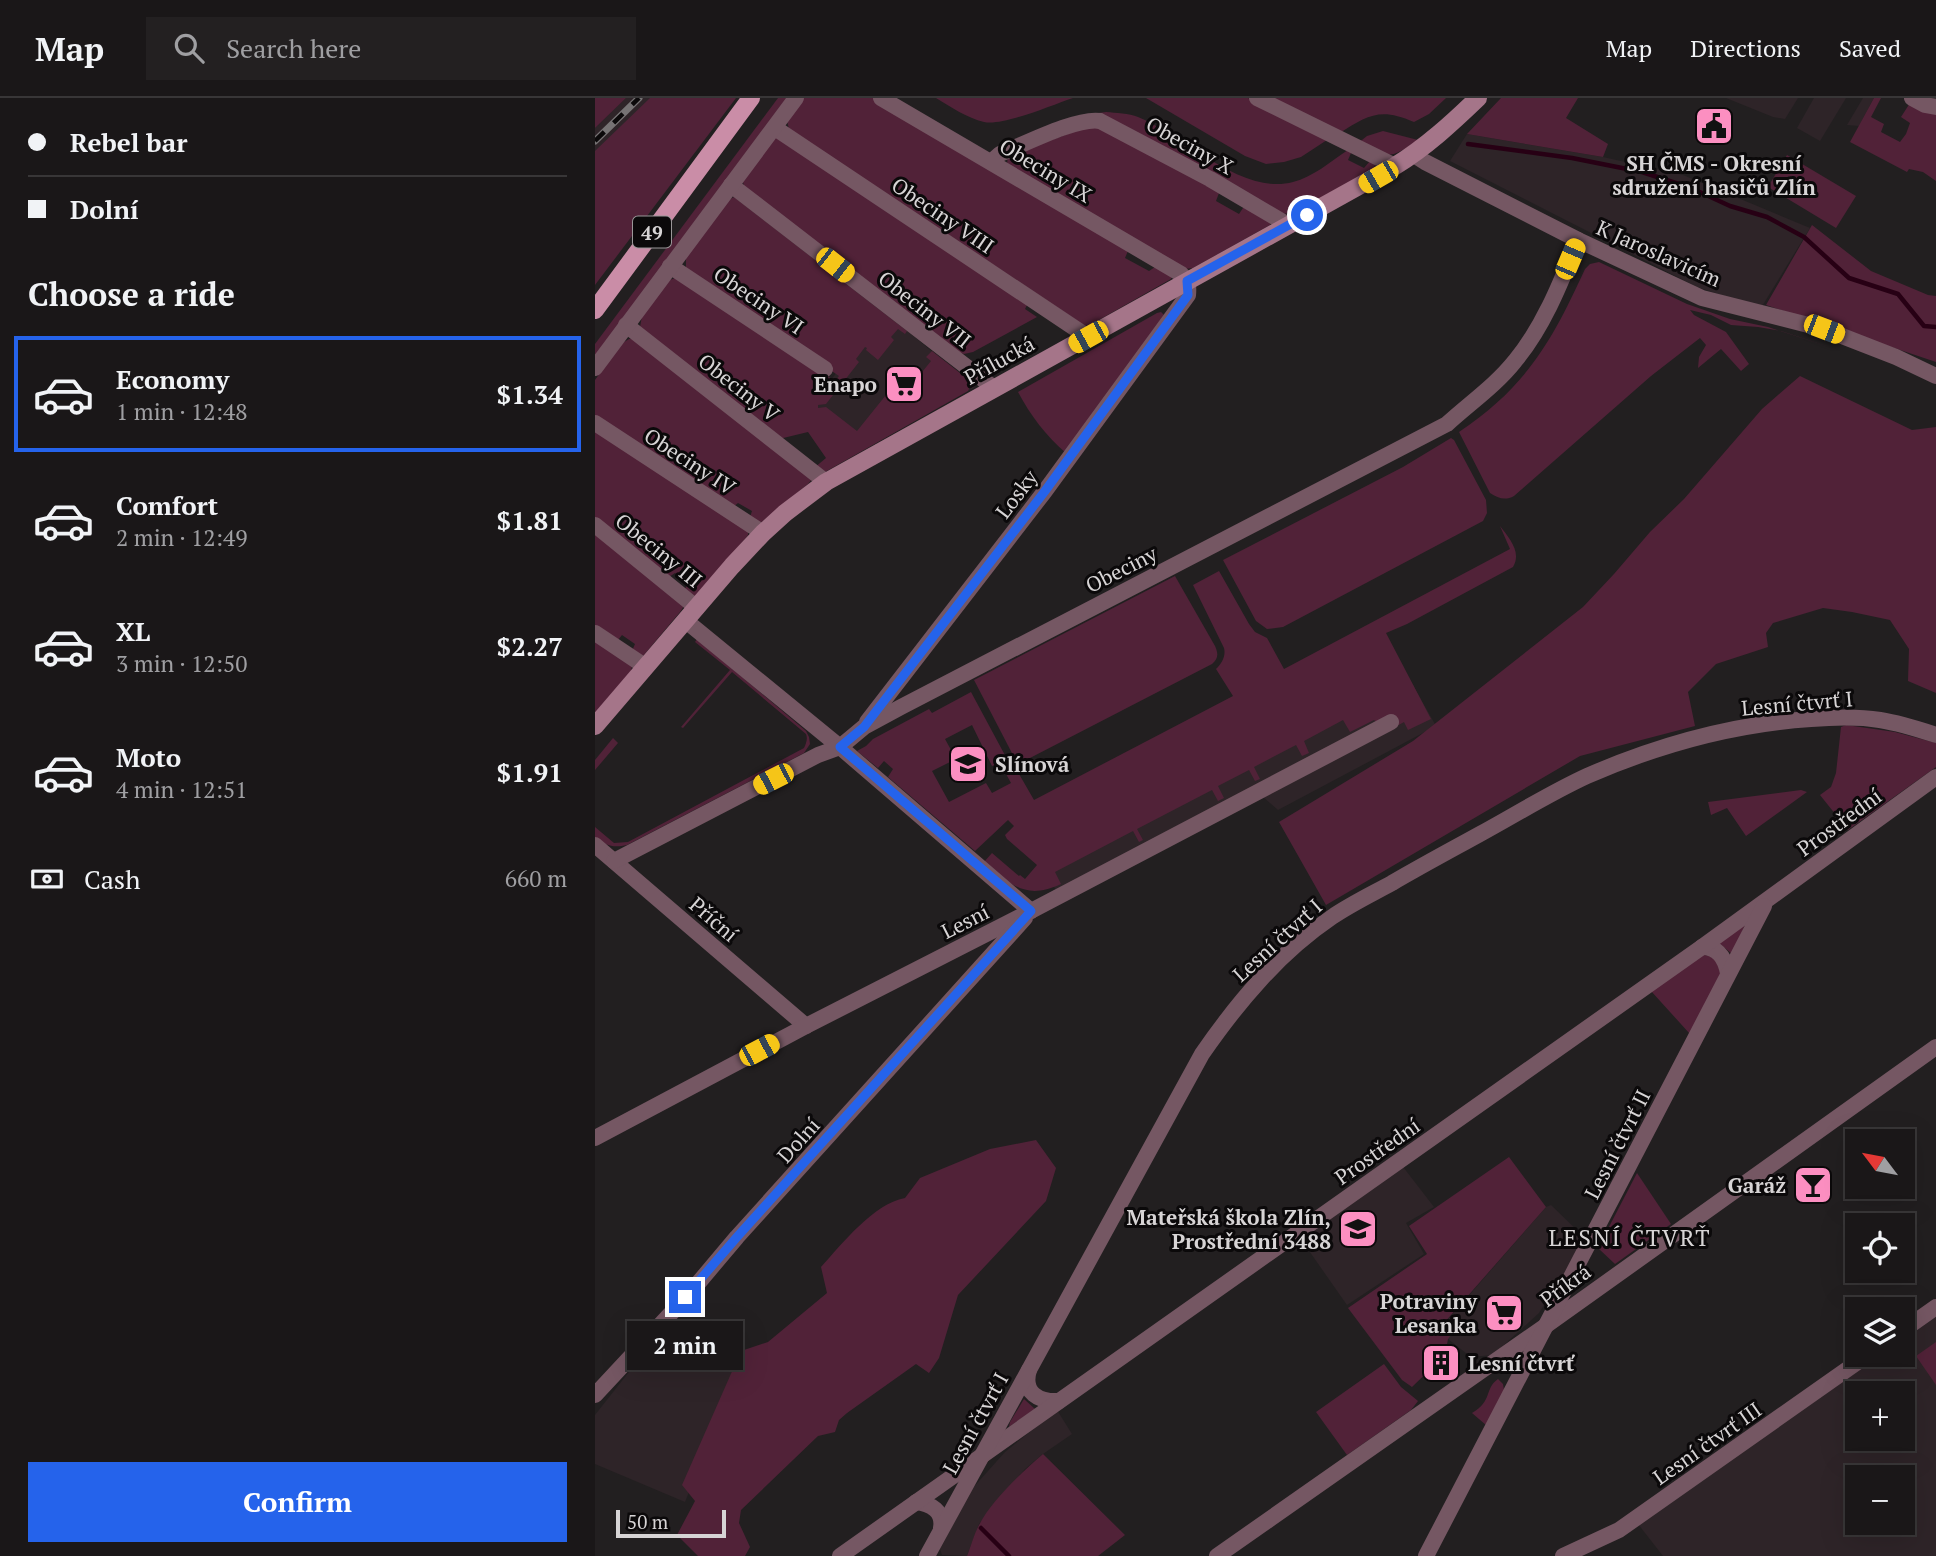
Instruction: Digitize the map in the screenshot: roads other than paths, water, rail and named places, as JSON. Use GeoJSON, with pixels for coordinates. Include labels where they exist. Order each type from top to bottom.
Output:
{"type":"FeatureCollection","features":[{"type":"Feature","properties":{"kind":"main road","name":"49"},"geometry":{"type":"LineString","coordinates":[[595,310],[751,98]]}},
{"type":"Feature","properties":{"kind":"street"},"geometry":{"type":"LineString","coordinates":[[595,368],[796,98]]}},
{"type":"Feature","properties":{"kind":"street","name":"Obeciny IX"},"geometry":{"type":"LineString","coordinates":[[881,98],[1181,274],[1187,281]]}},
{"type":"Feature","properties":{"kind":"street"},"geometry":{"type":"LineString","coordinates":[[1257,98],[1395,166]]}},
{"type":"Feature","properties":{"kind":"street","name":"Přílucká"},"geometry":{"type":"LineString","coordinates":[[595,726],[763,533],[826,482],[1415,155],[1478,98]]}},
{"type":"Feature","properties":{"kind":"street"},"geometry":{"type":"LineString","coordinates":[[1912,98],[1924,105],[1936,107]]}},
{"type":"Feature","properties":{"kind":"street","name":"Obeciny X"},"geometry":{"type":"LineString","coordinates":[[991,162],[1000,155],[1075,123],[1100,121],[1210,179],[1288,225]]}},
{"type":"Feature","properties":{"kind":"street","name":"Obeciny VIII"},"geometry":{"type":"LineString","coordinates":[[775,128],[1088,337]]}},
{"type":"Feature","properties":{"kind":"street","name":"K Jaroslavicím"},"geometry":{"type":"LineString","coordinates":[[1415,155],[1578,240],[1702,298],[1824,329],[1896,356],[1936,376]]}},
{"type":"Feature","properties":{"kind":"street","name":"Obeciny VII"},"geometry":{"type":"LineString","coordinates":[[731,185],[994,388]]}},
{"type":"Feature","properties":{"kind":"street","name":"Obeciny"},"geometry":{"type":"LineString","coordinates":[[614,861],[818,755],[840,747],[864,727],[1447,424],[1491,387],[1516,360],[1554,298],[1578,240]]}},
{"type":"Feature","properties":{"kind":"street","name":"Obeciny VI"},"geometry":{"type":"LineString","coordinates":[[670,266],[825,369]]}},
{"type":"Feature","properties":{"kind":"street","name":"Losky"},"geometry":{"type":"LineString","coordinates":[[864,727],[1045,491],[1188,295],[1187,281]]}},
{"type":"Feature","properties":{"kind":"street","name":"Obeciny V"},"geometry":{"type":"LineString","coordinates":[[626,325],[826,482]]}},
{"type":"Feature","properties":{"kind":"street","name":"Obeciny IV"},"geometry":{"type":"LineString","coordinates":[[595,423],[763,533]]}},
{"type":"Feature","properties":{"kind":"street","name":"Obeciny III"},"geometry":{"type":"LineString","coordinates":[[595,525],[691,614]]}},
{"type":"Feature","properties":{"kind":"street"},"geometry":{"type":"LineString","coordinates":[[691,614],[840,747],[1031,911]]}},
{"type":"Feature","properties":{"kind":"street"},"geometry":{"type":"LineString","coordinates":[[595,633],[646,667]]}},
{"type":"Feature","properties":{"kind":"street","name":"Lesní čtvrť I"},"geometry":{"type":"LineString","coordinates":[[927,1556],[1202,1054],[1225,1020],[1261,978],[1300,942],[1331,918],[1584,778],[1668,746],[1721,732],[1780,721],[1838,717],[1879,720],[1936,735]]}},
{"type":"Feature","properties":{"kind":"street","name":"Lesní"},"geometry":{"type":"LineString","coordinates":[[595,1138],[1391,722]]}},
{"type":"Feature","properties":{"kind":"street","name":"Prostřední"},"geometry":{"type":"LineString","coordinates":[[840,1556],[1702,947],[1936,777]]}},
{"type":"Feature","properties":{"kind":"street","name":"Příční"},"geometry":{"type":"LineString","coordinates":[[595,845],[806,1026]]}},
{"type":"Feature","properties":{"kind":"street","name":"Lesní čtvrť II"},"geometry":{"type":"LineString","coordinates":[[1426,1556],[1543,1326],[1598,1228],[1767,900]]}},
{"type":"Feature","properties":{"kind":"street","name":"Dolní"},"geometry":{"type":"LineString","coordinates":[[595,1395],[1031,911]]}},
{"type":"Feature","properties":{"kind":"street"},"geometry":{"type":"LineString","coordinates":[[1702,947],[1713,949],[1721,955],[1728,973]]}},
{"type":"Feature","properties":{"kind":"street","name":"Příkrá"},"geometry":{"type":"LineString","coordinates":[[1217,1556],[1936,1047]]}},
{"type":"Feature","properties":{"kind":"street"},"geometry":{"type":"LineString","coordinates":[[1915,1322],[1936,1307]]}},
{"type":"Feature","properties":{"kind":"street","name":"Lesní čtvrť III"},"geometry":{"type":"LineString","coordinates":[[1563,1556],[1619,1530],[1851,1367]]}},
{"type":"Feature","properties":{"kind":"street"},"geometry":{"type":"LineString","coordinates":[[1029,1370],[1027,1382],[1034,1394],[1048,1401],[1059,1401]]}},
{"type":"Feature","properties":{"kind":"street"},"geometry":{"type":"LineString","coordinates":[[916,1502],[939,1512],[941,1528]]}},
{"type":"Feature","properties":{"kind":"waterway"},"geometry":{"type":"LineString","coordinates":[[1468,144],[1572,158],[1642,172],[1691,188],[1730,206],[1767,217],[1804,237],[1849,278],[1898,294],[1924,326],[1936,327]]}},
{"type":"Feature","properties":{"kind":"waterway"},"geometry":{"type":"LineString","coordinates":[[981,1528],[1009,1556]]}},
{"type":"Feature","properties":{"kind":"railway"},"geometry":{"type":"LineString","coordinates":[[595,141],[639,98]]}},
{"type":"Feature","properties":{"kind":"place","name":"SH ČMS - Okresní sdružení hasičů Zlín"},"geometry":{"type":"Point","coordinates":[1714,126]}},
{"type":"Feature","properties":{"kind":"place","name":"Enapo"},"geometry":{"type":"Point","coordinates":[904,384]}},
{"type":"Feature","properties":{"kind":"place","name":"Slínová"},"geometry":{"type":"Point","coordinates":[968,764]}},
{"type":"Feature","properties":{"kind":"place","name":"Garáž"},"geometry":{"type":"Point","coordinates":[1813,1185]}},
{"type":"Feature","properties":{"kind":"place","name":"Mateřská škola Zlín, Prostřední 3488"},"geometry":{"type":"Point","coordinates":[1358,1229]}},
{"type":"Feature","properties":{"kind":"place","name":"Potraviny Lesanka"},"geometry":{"type":"Point","coordinates":[1504,1313]}},
{"type":"Feature","properties":{"kind":"place","name":"Lesní čtvrť"},"geometry":{"type":"Point","coordinates":[1441,1363]}},
{"type":"Feature","properties":{"kind":"district","name":"LESNÍ ČTVRŤ"},"geometry":{"type":"Point","coordinates":[1630,1237]}}]}
